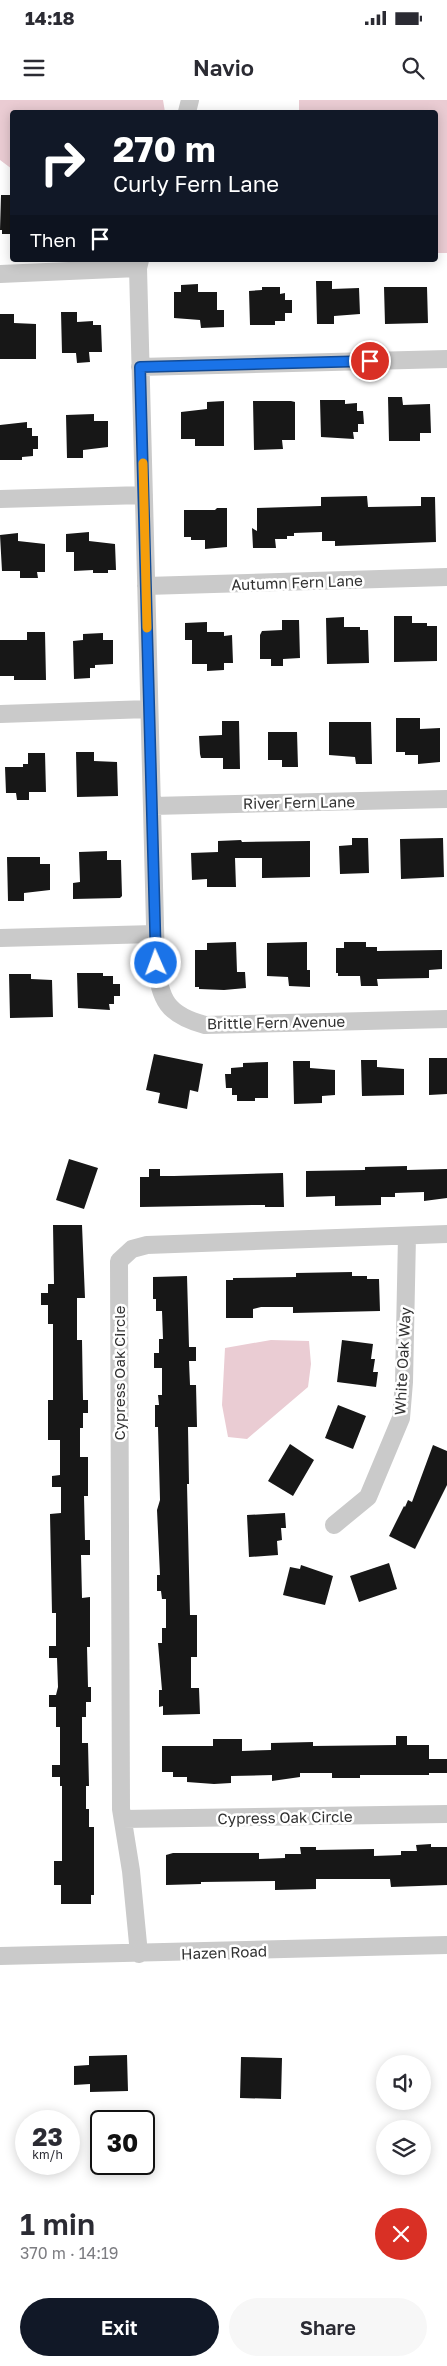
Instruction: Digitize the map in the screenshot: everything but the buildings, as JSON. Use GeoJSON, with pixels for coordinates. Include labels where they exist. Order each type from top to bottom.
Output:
{"type":"FeatureCollection","features":[{"type":"Feature","properties":{"kind":"street"},"geometry":{"type":"LineString","coordinates":[[0,274],[139,264]]}},
{"type":"Feature","properties":{"kind":"street","name":"Brittle Fern Avenue"},"geometry":{"type":"LineString","coordinates":[[139,264],[155,934],[159,988],[167,1004],[184,1019],[204,1025],[447,1019]]}},
{"type":"Feature","properties":{"kind":"street"},"geometry":{"type":"LineString","coordinates":[[140,367],[447,359]]}},
{"type":"Feature","properties":{"kind":"street"},"geometry":{"type":"LineString","coordinates":[[0,498],[144,495]]}},
{"type":"Feature","properties":{"kind":"street","name":"Autumn Fern Lane"},"geometry":{"type":"LineString","coordinates":[[146,586],[447,577]]}},
{"type":"Feature","properties":{"kind":"street"},"geometry":{"type":"LineString","coordinates":[[0,714],[149,709]]}},
{"type":"Feature","properties":{"kind":"street","name":"River Fern Lane"},"geometry":{"type":"LineString","coordinates":[[152,806],[447,799]]}},
{"type":"Feature","properties":{"kind":"street"},"geometry":{"type":"LineString","coordinates":[[0,938],[155,934]]}},
{"type":"Feature","properties":{"kind":"street","name":"Cypress Oak Circle"},"geometry":{"type":"LineString","coordinates":[[139,1954],[123,1819],[118,1261],[132,1249],[147,1245],[447,1234]]}},
{"type":"Feature","properties":{"kind":"street","name":"White Oak Way"},"geometry":{"type":"LineString","coordinates":[[334,1525],[368,1496],[401,1418],[404,1382],[407,1236]]}},
{"type":"Feature","properties":{"kind":"street","name":"Cypress Oak Circle"},"geometry":{"type":"LineString","coordinates":[[123,1819],[447,1814]]}},
{"type":"Feature","properties":{"kind":"street","name":"Hazen Road"},"geometry":{"type":"LineString","coordinates":[[0,1956],[447,1945]]}},
{"type":"Feature","properties":{"kind":"shaded area"},"geometry":{"type":"Polygon","coordinates":[[[0,100],[163,100],[165,110],[10,110],[10,168],[0,160],[0,100]]]}},
{"type":"Feature","properties":{"kind":"shaded area"},"geometry":{"type":"Polygon","coordinates":[[[299,100],[447,100],[447,253],[438,253],[438,110],[299,110],[299,100]]]}},
{"type":"Feature","properties":{"kind":"shaded area"},"geometry":{"type":"Polygon","coordinates":[[[271,1340],[309,1341],[311,1364],[308,1387],[247,1439],[228,1437],[222,1405],[225,1348],[271,1340]]]}},
{"type":"Feature","properties":{"kind":"slow traffic"},"geometry":{"type":"LineString","coordinates":[[143,463],[147,628]]}},
{"type":"Feature","properties":{"kind":"route"},"geometry":{"type":"LineString","coordinates":[[156,963],[140,367],[370,361]]}}]}
